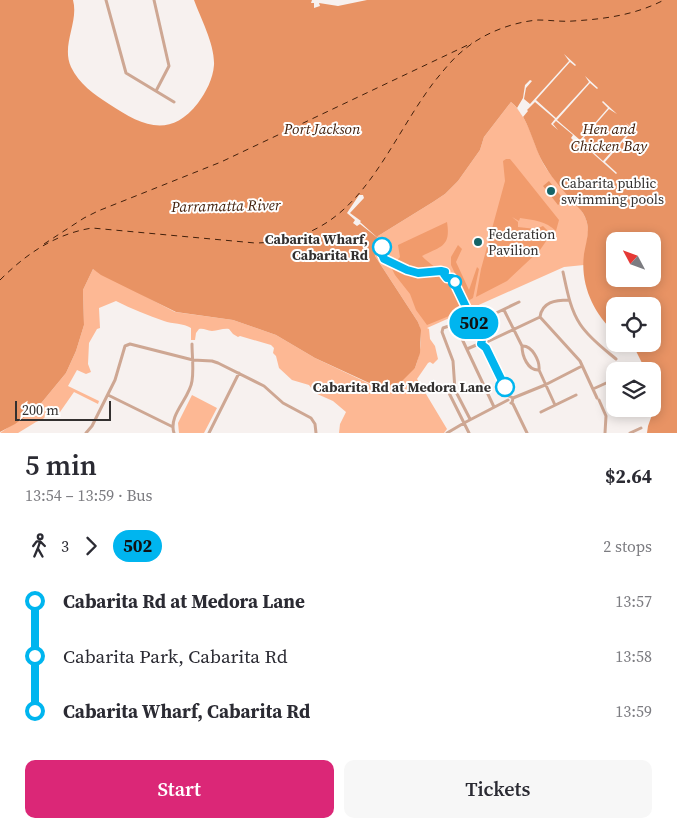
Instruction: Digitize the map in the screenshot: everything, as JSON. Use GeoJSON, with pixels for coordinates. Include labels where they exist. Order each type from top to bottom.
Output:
{"type":"FeatureCollection","features":[{"type":"Feature","properties":{"kind":"street"},"geometry":{"type":"LineString","coordinates":[[106,0],[125,71],[128,75],[174,102]]}},
{"type":"Feature","properties":{"kind":"street"},"geometry":{"type":"LineString","coordinates":[[154,0],[169,66],[156,92]]}},
{"type":"Feature","properties":{"kind":"street"},"geometry":{"type":"LineString","coordinates":[[563,272],[569,300],[580,325],[608,355],[616,359]]}},
{"type":"Feature","properties":{"kind":"street"},"geometry":{"type":"LineString","coordinates":[[467,349],[482,342],[487,342],[540,317],[543,308],[548,303],[558,300],[569,300]]}},
{"type":"Feature","properties":{"kind":"street"},"geometry":{"type":"LineString","coordinates":[[494,314],[519,302]]}},
{"type":"Feature","properties":{"kind":"street"},"geometry":{"type":"LineString","coordinates":[[468,310],[482,346],[485,346],[527,433]]}},
{"type":"Feature","properties":{"kind":"street"},"geometry":{"type":"LineString","coordinates":[[504,310],[522,346],[522,351],[530,368],[534,371],[538,370]]}},
{"type":"Feature","properties":{"kind":"street"},"geometry":{"type":"LineString","coordinates":[[540,317],[580,361],[606,416],[605,433]]}},
{"type":"Feature","properties":{"kind":"street"},"geometry":{"type":"LineString","coordinates":[[470,420],[455,390],[453,361],[442,332],[443,328],[455,324],[494,407]]}},
{"type":"Feature","properties":{"kind":"street"},"geometry":{"type":"LineString","coordinates":[[485,346],[487,342]]}},
{"type":"Feature","properties":{"kind":"street"},"geometry":{"type":"LineString","coordinates":[[86,433],[92,426],[117,376],[124,348],[128,344],[192,360],[212,361],[239,373],[264,386],[283,403],[312,418],[316,433]]}},
{"type":"Feature","properties":{"kind":"street"},"geometry":{"type":"LineString","coordinates":[[174,433],[174,420],[191,385],[192,344]]}},
{"type":"Feature","properties":{"kind":"street"},"geometry":{"type":"LineString","coordinates":[[522,346],[530,348],[537,358],[538,370],[555,405]]}},
{"type":"Feature","properties":{"kind":"street"},"geometry":{"type":"LineString","coordinates":[[447,433],[510,398],[545,385],[582,366]]}},
{"type":"Feature","properties":{"kind":"street"},"geometry":{"type":"LineString","coordinates":[[209,433],[239,373]]}},
{"type":"Feature","properties":{"kind":"street"},"geometry":{"type":"LineString","coordinates":[[593,390],[606,384]]}},
{"type":"Feature","properties":{"kind":"street"},"geometry":{"type":"LineString","coordinates":[[448,391],[469,433]]}},
{"type":"Feature","properties":{"kind":"street"},"geometry":{"type":"LineString","coordinates":[[108,395],[173,427]]}},
{"type":"Feature","properties":{"kind":"street"},"geometry":{"type":"LineString","coordinates":[[541,412],[576,395]]}},
{"type":"Feature","properties":{"kind":"street"},"geometry":{"type":"LineString","coordinates":[[630,433],[641,428]]}},
{"type":"Feature","properties":{"kind":"shaded area"},"geometry":{"type":"Polygon","coordinates":[[[511,102],[522,115],[547,170],[580,208],[587,221],[588,234],[584,265],[564,267],[427,328],[429,329],[430,339],[435,346],[438,359],[433,364],[428,363],[417,379],[447,429],[444,433],[339,433],[340,424],[346,412],[333,401],[315,393],[309,385],[292,380],[279,368],[276,356],[273,353],[274,348],[271,345],[238,337],[229,329],[212,331],[199,329],[195,340],[191,340],[191,328],[188,326],[164,321],[116,301],[99,308],[100,328],[97,329],[89,343],[88,364],[91,372],[86,374],[77,370],[68,386],[99,401],[98,404],[74,392],[60,412],[47,415],[18,433],[0,433],[38,407],[66,373],[76,351],[84,325],[83,290],[93,269],[175,312],[233,320],[276,335],[315,358],[372,385],[415,368],[421,345],[418,322],[375,256],[374,246],[378,236],[445,194],[458,181],[480,150],[484,137],[511,102]]]}},
{"type":"Feature","properties":{"kind":"shaded area"},"geometry":{"type":"Polygon","coordinates":[[[510,159],[559,220],[556,231],[548,225],[539,222],[520,218],[519,221],[512,217],[518,222],[518,227],[536,229],[543,226],[551,234],[540,250],[507,281],[476,297],[481,269],[505,181],[503,161],[510,159]]]}},
{"type":"Feature","properties":{"kind":"shaded area"},"geometry":{"type":"Polygon","coordinates":[[[447,222],[446,241],[443,245],[422,256],[450,281],[464,310],[427,325],[416,310],[410,294],[391,267],[400,257],[398,245],[447,222]]]}},
{"type":"Feature","properties":{"kind":"shaded area"},"geometry":{"type":"Polygon","coordinates":[[[458,245],[462,249],[456,262],[469,290],[477,267],[479,269],[473,298],[468,301],[451,265],[451,257],[458,245]]]}},
{"type":"Feature","properties":{"kind":"shaded area"},"geometry":{"type":"Polygon","coordinates":[[[192,395],[217,408],[204,433],[179,433],[178,423],[192,395]]]}},
{"type":"Feature","properties":{"kind":"water","name":"Port Jackson"},"geometry":{"type":"Polygon","coordinates":[[[0,0],[73,0],[74,17],[68,59],[78,79],[109,104],[132,118],[144,123],[166,125],[176,122],[187,115],[201,99],[212,75],[214,57],[207,32],[194,0],[312,0],[311,3],[314,3],[314,8],[320,6],[319,3],[338,6],[367,0],[677,0],[677,433],[647,433],[651,417],[661,417],[661,362],[642,362],[636,352],[661,352],[661,297],[606,297],[606,324],[600,316],[586,287],[584,276],[583,265],[588,231],[585,217],[548,171],[527,124],[511,102],[484,137],[480,150],[458,181],[445,194],[378,236],[374,245],[375,256],[418,322],[421,330],[420,353],[415,368],[402,381],[378,387],[315,358],[276,335],[233,320],[176,312],[101,275],[93,269],[83,290],[84,325],[76,351],[66,373],[38,407],[15,424],[0,432],[0,0]]]}},
{"type":"Feature","properties":{"kind":"water"},"geometry":{"type":"Polygon","coordinates":[[[549,181],[564,200],[558,205],[543,186],[549,181]]]}},
{"type":"Feature","properties":{"kind":"pier"},"geometry":{"type":"Polygon","coordinates":[[[564,54],[576,65],[570,62],[536,100],[556,118],[589,82],[585,76],[598,88],[590,83],[557,120],[580,140],[608,108],[603,101],[617,114],[609,109],[581,141],[603,161],[632,129],[626,123],[634,129],[605,162],[616,174],[580,142],[577,144],[571,138],[573,135],[556,121],[553,124],[558,130],[551,124],[555,119],[535,102],[523,117],[517,108],[523,98],[525,85],[530,80],[532,81],[526,88],[524,99],[530,104],[569,61],[564,54]]]}},
{"type":"Feature","properties":{"kind":"pier"},"geometry":{"type":"Polygon","coordinates":[[[359,195],[363,195],[364,198],[350,213],[379,239],[360,224],[357,226],[353,223],[355,220],[347,213],[359,195]]]}},
{"type":"Feature","properties":{"kind":"ferry route"},"geometry":{"type":"LineString","coordinates":[[0,280],[42,246],[66,235],[92,228],[255,243],[290,239],[319,227],[343,210],[364,188],[434,82],[456,56],[473,43],[499,29],[519,23],[538,20],[569,21],[608,17],[631,13],[664,0]]}},
{"type":"Feature","properties":{"kind":"ferry route"},"geometry":{"type":"LineString","coordinates":[[44,244],[98,211],[221,162],[472,43]]}},
{"type":"Feature","properties":{"kind":"bus line","name":"502"},"geometry":{"type":"LineString","coordinates":[[382,247],[382,257],[384,259],[407,270],[428,273],[436,270],[445,272],[444,274],[447,278],[452,278],[482,340],[481,344],[485,346],[505,387]]}},
{"type":"Feature","properties":{"kind":"place","name":"Cabarita public swimming pools"},"geometry":{"type":"Point","coordinates":[551,191]}},
{"type":"Feature","properties":{"kind":"place","name":"Federation Pavilion"},"geometry":{"type":"Point","coordinates":[478,242]}},
{"type":"Feature","properties":{"kind":"place","name":"Cabarita Wharf, Cabarita Rd"},"geometry":{"type":"Point","coordinates":[382,247]}},
{"type":"Feature","properties":{"kind":"place","name":"Cabarita Rd at Medora Lane"},"geometry":{"type":"Point","coordinates":[505,387]}},
{"type":"Feature","properties":{"kind":"water label","name":"Hen and Chicken Bay"},"geometry":{"type":"Point","coordinates":[609,138]}},
{"type":"Feature","properties":{"kind":"water label","name":"Parramatta River"},"geometry":{"type":"Point","coordinates":[226,206]}}]}
